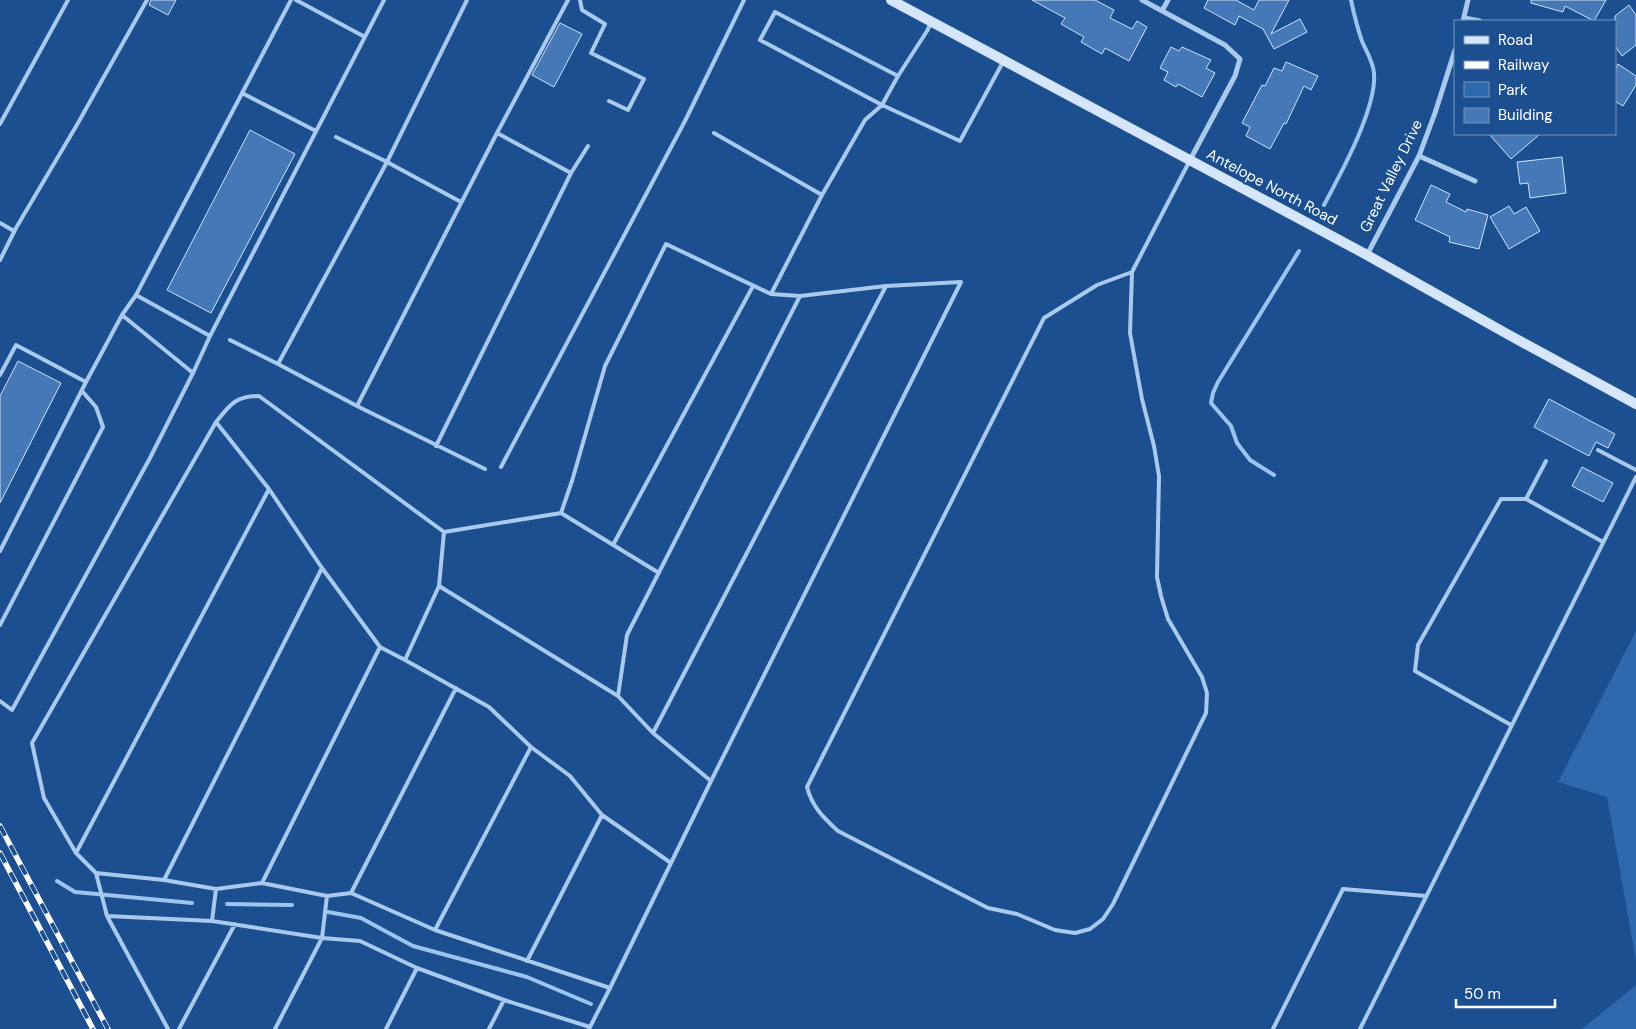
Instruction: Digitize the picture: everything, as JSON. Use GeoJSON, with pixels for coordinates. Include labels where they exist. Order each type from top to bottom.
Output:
{"type":"FeatureCollection","features":[{"type":"Feature","properties":{"kind":"main road","name":"Antelope North Road"},"geometry":{"type":"LineString","coordinates":[[891,0],[1367,255],[1509,336],[1636,404]]}},
{"type":"Feature","properties":{"kind":"street"},"geometry":{"type":"LineString","coordinates":[[1142,0],[1225,46],[1240,59],[1235,76],[1190,160]]}},
{"type":"Feature","properties":{"kind":"street"},"geometry":{"type":"LineString","coordinates":[[1162,10],[1168,0]]}},
{"type":"Feature","properties":{"kind":"street"},"geometry":{"type":"LineString","coordinates":[[1464,20],[1468,0]]}},
{"type":"Feature","properties":{"kind":"street","name":"Great Valley Drive"},"geometry":{"type":"LineString","coordinates":[[1367,255],[1418,156],[1435,114],[1454,53]]}},
{"type":"Feature","properties":{"kind":"street"},"geometry":{"type":"LineString","coordinates":[[1418,156],[1475,181]]}},
{"type":"Feature","properties":{"kind":"lane"},"geometry":{"type":"LineString","coordinates":[[0,124],[68,0]]}},
{"type":"Feature","properties":{"kind":"lane"},"geometry":{"type":"LineString","coordinates":[[0,260],[14,231],[78,123],[146,0]]}},
{"type":"Feature","properties":{"kind":"lane"},"geometry":{"type":"LineString","coordinates":[[0,550],[86,382],[122,315],[136,295],[291,0]]}},
{"type":"Feature","properties":{"kind":"lane"},"geometry":{"type":"LineString","coordinates":[[296,0],[365,37]]}},
{"type":"Feature","properties":{"kind":"lane"},"geometry":{"type":"LineString","coordinates":[[0,701],[12,710],[150,458],[210,336],[384,0]]}},
{"type":"Feature","properties":{"kind":"lane"},"geometry":{"type":"LineString","coordinates":[[278,364],[387,162],[467,0]]}},
{"type":"Feature","properties":{"kind":"lane"},"geometry":{"type":"LineString","coordinates":[[356,406],[496,133],[568,0]]}},
{"type":"Feature","properties":{"kind":"lane"},"geometry":{"type":"LineString","coordinates":[[580,0],[582,10],[605,24],[591,53],[644,79],[628,110],[609,101]]}},
{"type":"Feature","properties":{"kind":"lane"},"geometry":{"type":"LineString","coordinates":[[501,467],[685,121],[744,0]]}},
{"type":"Feature","properties":{"kind":"lane"},"geometry":{"type":"LineString","coordinates":[[898,76],[775,12],[760,40],[882,105],[960,141],[1004,60]]}},
{"type":"Feature","properties":{"kind":"lane"},"geometry":{"type":"LineString","coordinates":[[771,294],[822,195],[865,120],[882,105],[898,76],[927,32],[931,22]]}},
{"type":"Feature","properties":{"kind":"lane"},"geometry":{"type":"LineString","coordinates":[[242,93],[316,130]]}},
{"type":"Feature","properties":{"kind":"lane"},"geometry":{"type":"LineString","coordinates":[[496,133],[571,173]]}},
{"type":"Feature","properties":{"kind":"lane"},"geometry":{"type":"LineString","coordinates":[[714,133],[822,195]]}},
{"type":"Feature","properties":{"kind":"lane"},"geometry":{"type":"LineString","coordinates":[[336,137],[461,202]]}},
{"type":"Feature","properties":{"kind":"lane"},"geometry":{"type":"LineString","coordinates":[[436,446],[571,173],[588,146]]}},
{"type":"Feature","properties":{"kind":"lane"},"geometry":{"type":"LineString","coordinates":[[1132,272],[1097,285],[1044,318],[807,787],[810,798],[820,815],[838,831],[988,908],[1016,914],[1055,930],[1075,933],[1090,929],[1103,919],[1114,904],[1206,713],[1207,693],[1202,677],[1168,619],[1157,576],[1159,476],[1130,333],[1132,272],[1190,160]]}},
{"type":"Feature","properties":{"kind":"lane"},"geometry":{"type":"LineString","coordinates":[[0,223],[14,231]]}},
{"type":"Feature","properties":{"kind":"lane"},"geometry":{"type":"LineString","coordinates":[[106,916],[212,921],[360,942],[417,968],[504,1000],[589,1028],[961,282],[886,286],[800,296],[771,294],[666,244],[605,366],[561,513]]}},
{"type":"Feature","properties":{"kind":"lane"},"geometry":{"type":"LineString","coordinates":[[613,545],[752,286]]}},
{"type":"Feature","properties":{"kind":"lane"},"geometry":{"type":"LineString","coordinates":[[653,733],[886,286]]}},
{"type":"Feature","properties":{"kind":"lane"},"geometry":{"type":"LineString","coordinates":[[136,295],[210,336]]}},
{"type":"Feature","properties":{"kind":"lane"},"geometry":{"type":"LineString","coordinates":[[618,696],[627,636],[800,296]]}},
{"type":"Feature","properties":{"kind":"lane"},"geometry":{"type":"LineString","coordinates":[[122,315],[193,373]]}},
{"type":"Feature","properties":{"kind":"lane"},"geometry":{"type":"LineString","coordinates":[[230,340],[356,406],[485,470]]}},
{"type":"Feature","properties":{"kind":"lane"},"geometry":{"type":"LineString","coordinates":[[0,375],[16,345],[86,382]]}},
{"type":"Feature","properties":{"kind":"lane"},"geometry":{"type":"LineString","coordinates":[[0,625],[103,427],[96,407],[82,391]]}},
{"type":"Feature","properties":{"kind":"lane"},"geometry":{"type":"LineString","coordinates":[[168,1029],[106,916],[96,873],[76,853],[44,798],[32,743],[216,422],[228,407],[244,396],[259,396],[444,532],[561,513],[659,573]]}},
{"type":"Feature","properties":{"kind":"lane"},"geometry":{"type":"LineString","coordinates":[[216,422],[269,489],[322,568],[380,647],[489,707],[531,747],[570,776],[602,815],[671,863]]}},
{"type":"Feature","properties":{"kind":"lane"},"geometry":{"type":"LineString","coordinates":[[1598,450],[1636,470]]}},
{"type":"Feature","properties":{"kind":"lane"},"geometry":{"type":"LineString","coordinates":[[1526,498],[1546,461]]}},
{"type":"Feature","properties":{"kind":"lane"},"geometry":{"type":"LineString","coordinates":[[1360,1029],[1636,477]]}},
{"type":"Feature","properties":{"kind":"lane"},"geometry":{"type":"LineString","coordinates":[[76,853],[269,489]]}},
{"type":"Feature","properties":{"kind":"lane"},"geometry":{"type":"LineString","coordinates":[[1511,725],[1415,671],[1418,645],[1501,499],[1526,498],[1603,542]]}},
{"type":"Feature","properties":{"kind":"lane"},"geometry":{"type":"LineString","coordinates":[[405,660],[439,586],[444,532]]}},
{"type":"Feature","properties":{"kind":"lane"},"geometry":{"type":"LineString","coordinates":[[164,880],[322,568]]}},
{"type":"Feature","properties":{"kind":"lane"},"geometry":{"type":"LineString","coordinates":[[439,586],[618,696],[653,733],[711,781]]}},
{"type":"Feature","properties":{"kind":"lane"},"geometry":{"type":"LineString","coordinates":[[262,883],[380,647]]}},
{"type":"Feature","properties":{"kind":"lane"},"geometry":{"type":"LineString","coordinates":[[352,893],[456,688]]}},
{"type":"Feature","properties":{"kind":"lane"},"geometry":{"type":"LineString","coordinates":[[435,930],[531,747]]}},
{"type":"Feature","properties":{"kind":"lane"},"geometry":{"type":"LineString","coordinates":[[527,961],[602,815]]}},
{"type":"Feature","properties":{"kind":"lane"},"geometry":{"type":"LineString","coordinates":[[96,873],[164,880],[216,889],[262,883],[327,896],[352,893],[435,930],[610,988]]}},
{"type":"Feature","properties":{"kind":"lane"},"geometry":{"type":"LineString","coordinates":[[212,921],[216,889]]}},
{"type":"Feature","properties":{"kind":"lane"},"geometry":{"type":"LineString","coordinates":[[1273,1029],[1343,890],[1426,896]]}},
{"type":"Feature","properties":{"kind":"lane"},"geometry":{"type":"LineString","coordinates":[[275,1029],[322,938],[327,896]]}},
{"type":"Feature","properties":{"kind":"lane"},"geometry":{"type":"LineString","coordinates":[[179,1029],[235,924]]}},
{"type":"Feature","properties":{"kind":"lane"},"geometry":{"type":"LineString","coordinates":[[386,1029],[417,968]]}},
{"type":"Feature","properties":{"kind":"lane"},"geometry":{"type":"LineString","coordinates":[[489,1029],[504,1000]]}},
{"type":"Feature","properties":{"kind":"green space"},"geometry":{"type":"Polygon","coordinates":[[[1636,631],[1636,961],[1607,797],[1558,782],[1636,631]]]}},
{"type":"Feature","properties":{"kind":"green space"},"geometry":{"type":"Polygon","coordinates":[[[1636,985],[1636,1029],[1582,1029],[1636,985]]]}},
{"type":"Feature","properties":{"kind":"building"},"geometry":{"type":"Polygon","coordinates":[[[151,0],[176,0],[168,15],[149,5],[151,0]]]}},
{"type":"Feature","properties":{"kind":"building"},"geometry":{"type":"Polygon","coordinates":[[[1032,0],[1095,0],[1114,10],[1110,18],[1132,29],[1137,21],[1147,27],[1129,61],[1105,48],[1102,54],[1081,42],[1084,37],[1061,24],[1065,18],[1032,0]]]}},
{"type":"Feature","properties":{"kind":"building"},"geometry":{"type":"Polygon","coordinates":[[[1208,0],[1236,0],[1254,10],[1259,0],[1289,0],[1271,34],[1300,19],[1307,32],[1274,49],[1263,29],[1239,16],[1235,25],[1204,8],[1208,0]]]}},
{"type":"Feature","properties":{"kind":"building"},"geometry":{"type":"Polygon","coordinates":[[[1531,0],[1606,0],[1595,20],[1565,6],[1563,12],[1531,3],[1531,0]]]}},
{"type":"Feature","properties":{"kind":"building"},"geometry":{"type":"Polygon","coordinates":[[[1629,5],[1636,15],[1636,45],[1622,56],[1616,47],[1615,16],[1629,5]]]}},
{"type":"Feature","properties":{"kind":"building"},"geometry":{"type":"Polygon","coordinates":[[[560,23],[582,34],[554,87],[532,75],[560,23]]]}},
{"type":"Feature","properties":{"kind":"building"},"geometry":{"type":"Polygon","coordinates":[[[1171,47],[1179,51],[1182,47],[1211,60],[1206,68],[1215,73],[1202,97],[1178,84],[1176,87],[1164,80],[1168,72],[1160,68],[1171,47]]]}},
{"type":"Feature","properties":{"kind":"building"},"geometry":{"type":"Polygon","coordinates":[[[1286,62],[1318,76],[1311,90],[1304,86],[1286,124],[1284,123],[1270,149],[1246,136],[1250,127],[1242,123],[1262,85],[1265,86],[1274,68],[1282,71],[1286,62]]]}},
{"type":"Feature","properties":{"kind":"building"},"geometry":{"type":"Polygon","coordinates":[[[1618,64],[1636,76],[1636,85],[1623,106],[1616,102],[1616,68],[1618,64]]]}},
{"type":"Feature","properties":{"kind":"building"},"geometry":{"type":"Polygon","coordinates":[[[250,130],[295,154],[211,313],[167,290],[250,130]]]}},
{"type":"Feature","properties":{"kind":"building"},"geometry":{"type":"Polygon","coordinates":[[[1490,135],[1539,135],[1511,159],[1490,135]]]}},
{"type":"Feature","properties":{"kind":"building"},"geometry":{"type":"Polygon","coordinates":[[[1562,157],[1566,193],[1530,198],[1528,183],[1520,184],[1517,162],[1562,157]]]}},
{"type":"Feature","properties":{"kind":"building"},"geometry":{"type":"Polygon","coordinates":[[[1431,185],[1450,194],[1446,202],[1466,212],[1467,209],[1488,215],[1479,249],[1449,242],[1450,237],[1415,220],[1431,185]]]}},
{"type":"Feature","properties":{"kind":"building"},"geometry":{"type":"Polygon","coordinates":[[[1509,206],[1514,214],[1526,207],[1540,231],[1509,249],[1490,217],[1509,206]]]}},
{"type":"Feature","properties":{"kind":"building"},"geometry":{"type":"Polygon","coordinates":[[[18,361],[61,383],[0,503],[0,396],[18,361]]]}},
{"type":"Feature","properties":{"kind":"building"},"geometry":{"type":"Polygon","coordinates":[[[1549,399],[1615,434],[1608,448],[1596,442],[1589,456],[1534,427],[1549,399]]]}},
{"type":"Feature","properties":{"kind":"building"},"geometry":{"type":"Polygon","coordinates":[[[1582,467],[1613,483],[1603,502],[1572,486],[1582,467]]]}},
{"type":"Feature","properties":{"kind":"waterway"},"geometry":{"type":"LineString","coordinates":[[1324,205],[1364,122],[1373,87],[1374,73],[1371,60],[1360,36],[1351,0]]}},
{"type":"Feature","properties":{"kind":"waterway"},"geometry":{"type":"LineString","coordinates":[[1274,475],[1250,460],[1237,443],[1231,426],[1211,403],[1218,382],[1299,251]]}},
{"type":"Feature","properties":{"kind":"waterway"},"geometry":{"type":"LineString","coordinates":[[57,881],[75,892],[192,903]]}},
{"type":"Feature","properties":{"kind":"waterway"},"geometry":{"type":"LineString","coordinates":[[227,904],[292,905]]}},
{"type":"Feature","properties":{"kind":"waterway"},"geometry":{"type":"LineString","coordinates":[[328,912],[361,918],[413,946],[527,977],[591,1004]]}},
{"type":"Feature","properties":{"kind":"railway"},"geometry":{"type":"LineString","coordinates":[[0,826],[108,1029]]}},
{"type":"Feature","properties":{"kind":"railway"},"geometry":{"type":"LineString","coordinates":[[0,853],[93,1029]]}}]}
